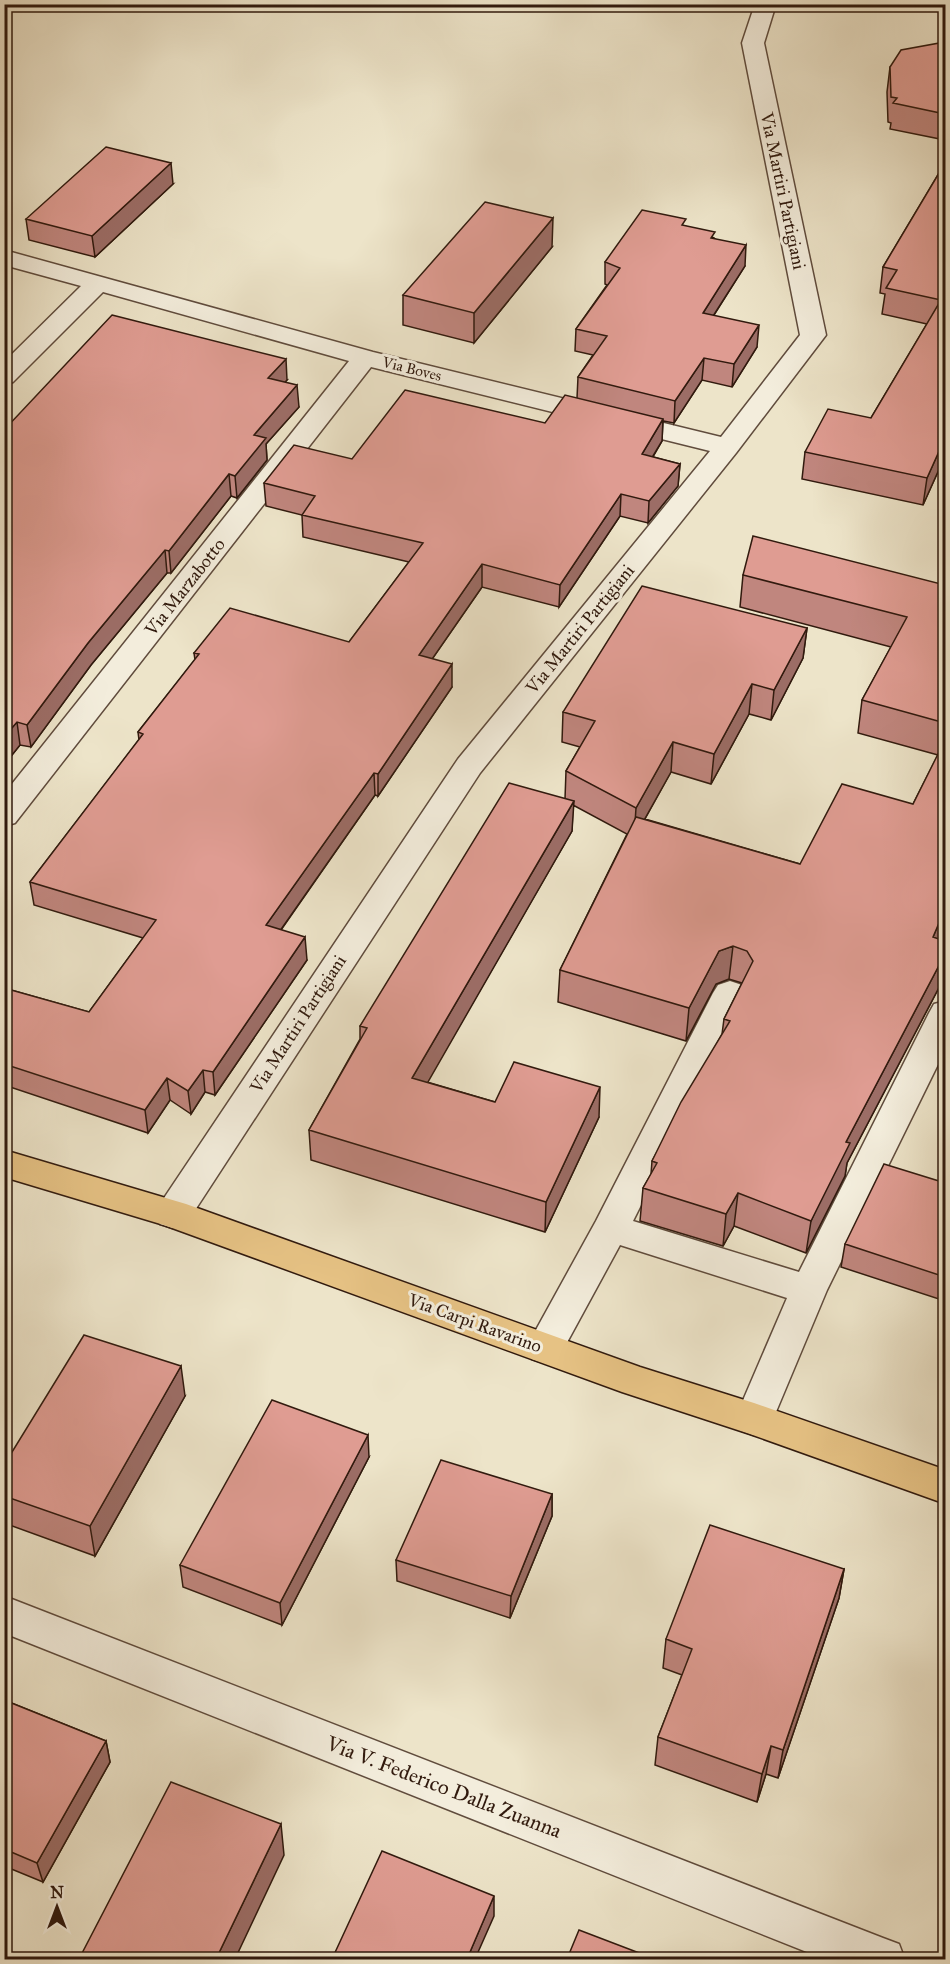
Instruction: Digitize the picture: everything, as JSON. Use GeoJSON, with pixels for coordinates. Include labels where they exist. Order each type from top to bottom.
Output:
{"type":"FeatureCollection","features":[{"type":"Feature","properties":{"kind":"main road","name":"Via Carpi Ravarino"},"geometry":{"type":"LineString","coordinates":[[4,1163],[172,1214],[635,1381],[754,1419],[945,1486]]}},
{"type":"Feature","properties":{"kind":"street","name":"Via Martiri Partigiani"},"geometry":{"type":"LineString","coordinates":[[172,1214],[469,766],[727,447],[813,335],[753,43],[766,4]]}},
{"type":"Feature","properties":{"kind":"street","name":"Via Boves"},"geometry":{"type":"LineString","coordinates":[[4,257],[365,358],[727,447]]}},
{"type":"Feature","properties":{"kind":"street"},"geometry":{"type":"LineString","coordinates":[[4,377],[99,282]]}},
{"type":"Feature","properties":{"kind":"street","name":"Via Marzabotto"},"geometry":{"type":"LineString","coordinates":[[4,816],[365,358]]}},
{"type":"Feature","properties":{"kind":"street"},"geometry":{"type":"LineString","coordinates":[[545,1348],[611,1228],[730,993]]}},
{"type":"Feature","properties":{"kind":"street"},"geometry":{"type":"LineString","coordinates":[[754,1419],[809,1290],[945,1013]]}},
{"type":"Feature","properties":{"kind":"street"},"geometry":{"type":"LineString","coordinates":[[611,1228],[809,1290]]}},
{"type":"Feature","properties":{"kind":"street","name":"Via V. Federico Dalla Zuanna"},"geometry":{"type":"LineString","coordinates":[[4,1614],[883,1959]]}},
{"type":"Feature","properties":{"kind":"building"},"geometry":{"type":"Polygon","coordinates":[[[945,42],[945,114],[893,103],[897,98],[891,97],[890,67],[901,50],[945,42]]]}},
{"type":"Feature","properties":{"kind":"building"},"geometry":{"type":"Polygon","coordinates":[[[106,147],[171,163],[92,236],[26,219],[106,147]]]}},
{"type":"Feature","properties":{"kind":"building"},"geometry":{"type":"Polygon","coordinates":[[[945,163],[945,438],[927,478],[805,452],[828,409],[871,418],[941,300],[886,288],[897,270],[883,267],[945,163]]]}},
{"type":"Feature","properties":{"kind":"building"},"geometry":{"type":"Polygon","coordinates":[[[485,202],[553,218],[474,313],[403,295],[485,202]]]}},
{"type":"Feature","properties":{"kind":"building"},"geometry":{"type":"Polygon","coordinates":[[[642,210],[686,219],[682,225],[715,232],[711,238],[746,245],[703,313],[759,325],[734,364],[704,358],[675,401],[578,377],[607,336],[576,329],[620,268],[605,262],[642,210]]]}},
{"type":"Feature","properties":{"kind":"building"},"geometry":{"type":"Polygon","coordinates":[[[112,315],[286,359],[268,378],[297,385],[254,435],[266,438],[235,476],[229,474],[169,551],[165,550],[88,643],[27,725],[17,722],[4,737],[4,430],[112,315]]]}},
{"type":"Feature","properties":{"kind":"building"},"geometry":{"type":"Polygon","coordinates":[[[405,390],[545,423],[565,395],[663,419],[642,454],[680,464],[649,501],[621,494],[560,585],[482,564],[419,655],[452,664],[378,774],[374,773],[266,925],[305,937],[213,1072],[203,1070],[188,1091],[167,1078],[145,1110],[4,1064],[4,988],[89,1012],[156,920],[30,882],[143,734],[138,732],[199,654],[194,653],[230,608],[349,642],[423,543],[302,515],[315,496],[264,483],[294,445],[352,459],[405,390]]]}},
{"type":"Feature","properties":{"kind":"building"},"geometry":{"type":"Polygon","coordinates":[[[753,536],[945,585],[945,723],[862,700],[907,617],[743,575],[753,536]]]}},
{"type":"Feature","properties":{"kind":"building"},"geometry":{"type":"Polygon","coordinates":[[[642,586],[807,628],[774,690],[752,684],[714,754],[673,742],[636,808],[566,771],[595,721],[563,712],[642,586]]]}},
{"type":"Feature","properties":{"kind":"building"},"geometry":{"type":"Polygon","coordinates":[[[945,740],[945,909],[933,937],[945,941],[945,954],[846,1142],[850,1143],[811,1221],[738,1193],[726,1214],[643,1188],[657,1163],[652,1161],[681,1102],[730,1021],[724,1019],[753,961],[747,951],[733,946],[719,951],[689,1008],[560,970],[636,817],[800,864],[842,784],[913,804],[945,740]]]}},
{"type":"Feature","properties":{"kind":"building"},"geometry":{"type":"Polygon","coordinates":[[[509,783],[574,801],[412,1078],[495,1102],[514,1062],[600,1087],[546,1202],[309,1130],[367,1028],[360,1026],[509,783]]]}},
{"type":"Feature","properties":{"kind":"building"},"geometry":{"type":"Polygon","coordinates":[[[884,1164],[939,1181],[945,1165],[945,1277],[845,1244],[884,1164]]]}},
{"type":"Feature","properties":{"kind":"building"},"geometry":{"type":"Polygon","coordinates":[[[84,1335],[181,1366],[90,1526],[4,1496],[4,1465],[84,1335]]]}},
{"type":"Feature","properties":{"kind":"building"},"geometry":{"type":"Polygon","coordinates":[[[272,1400],[368,1435],[280,1603],[180,1565],[272,1400]]]}},
{"type":"Feature","properties":{"kind":"building"},"geometry":{"type":"Polygon","coordinates":[[[441,1460],[552,1494],[511,1596],[396,1560],[441,1460]]]}},
{"type":"Feature","properties":{"kind":"building"},"geometry":{"type":"Polygon","coordinates":[[[710,1525],[844,1569],[783,1750],[771,1746],[762,1774],[658,1737],[692,1649],[666,1639],[710,1525]]]}},
{"type":"Feature","properties":{"kind":"building"},"geometry":{"type":"Polygon","coordinates":[[[4,1700],[106,1741],[37,1863],[4,1849],[4,1700]]]}},
{"type":"Feature","properties":{"kind":"building"},"geometry":{"type":"Polygon","coordinates":[[[171,1782],[281,1824],[216,1959],[79,1959],[171,1782]]]}},
{"type":"Feature","properties":{"kind":"building"},"geometry":{"type":"Polygon","coordinates":[[[382,1851],[494,1896],[467,1959],[332,1959],[382,1851]]]}},
{"type":"Feature","properties":{"kind":"building"},"geometry":{"type":"Polygon","coordinates":[[[579,1930],[655,1959],[567,1959],[579,1930]]]}}]}
